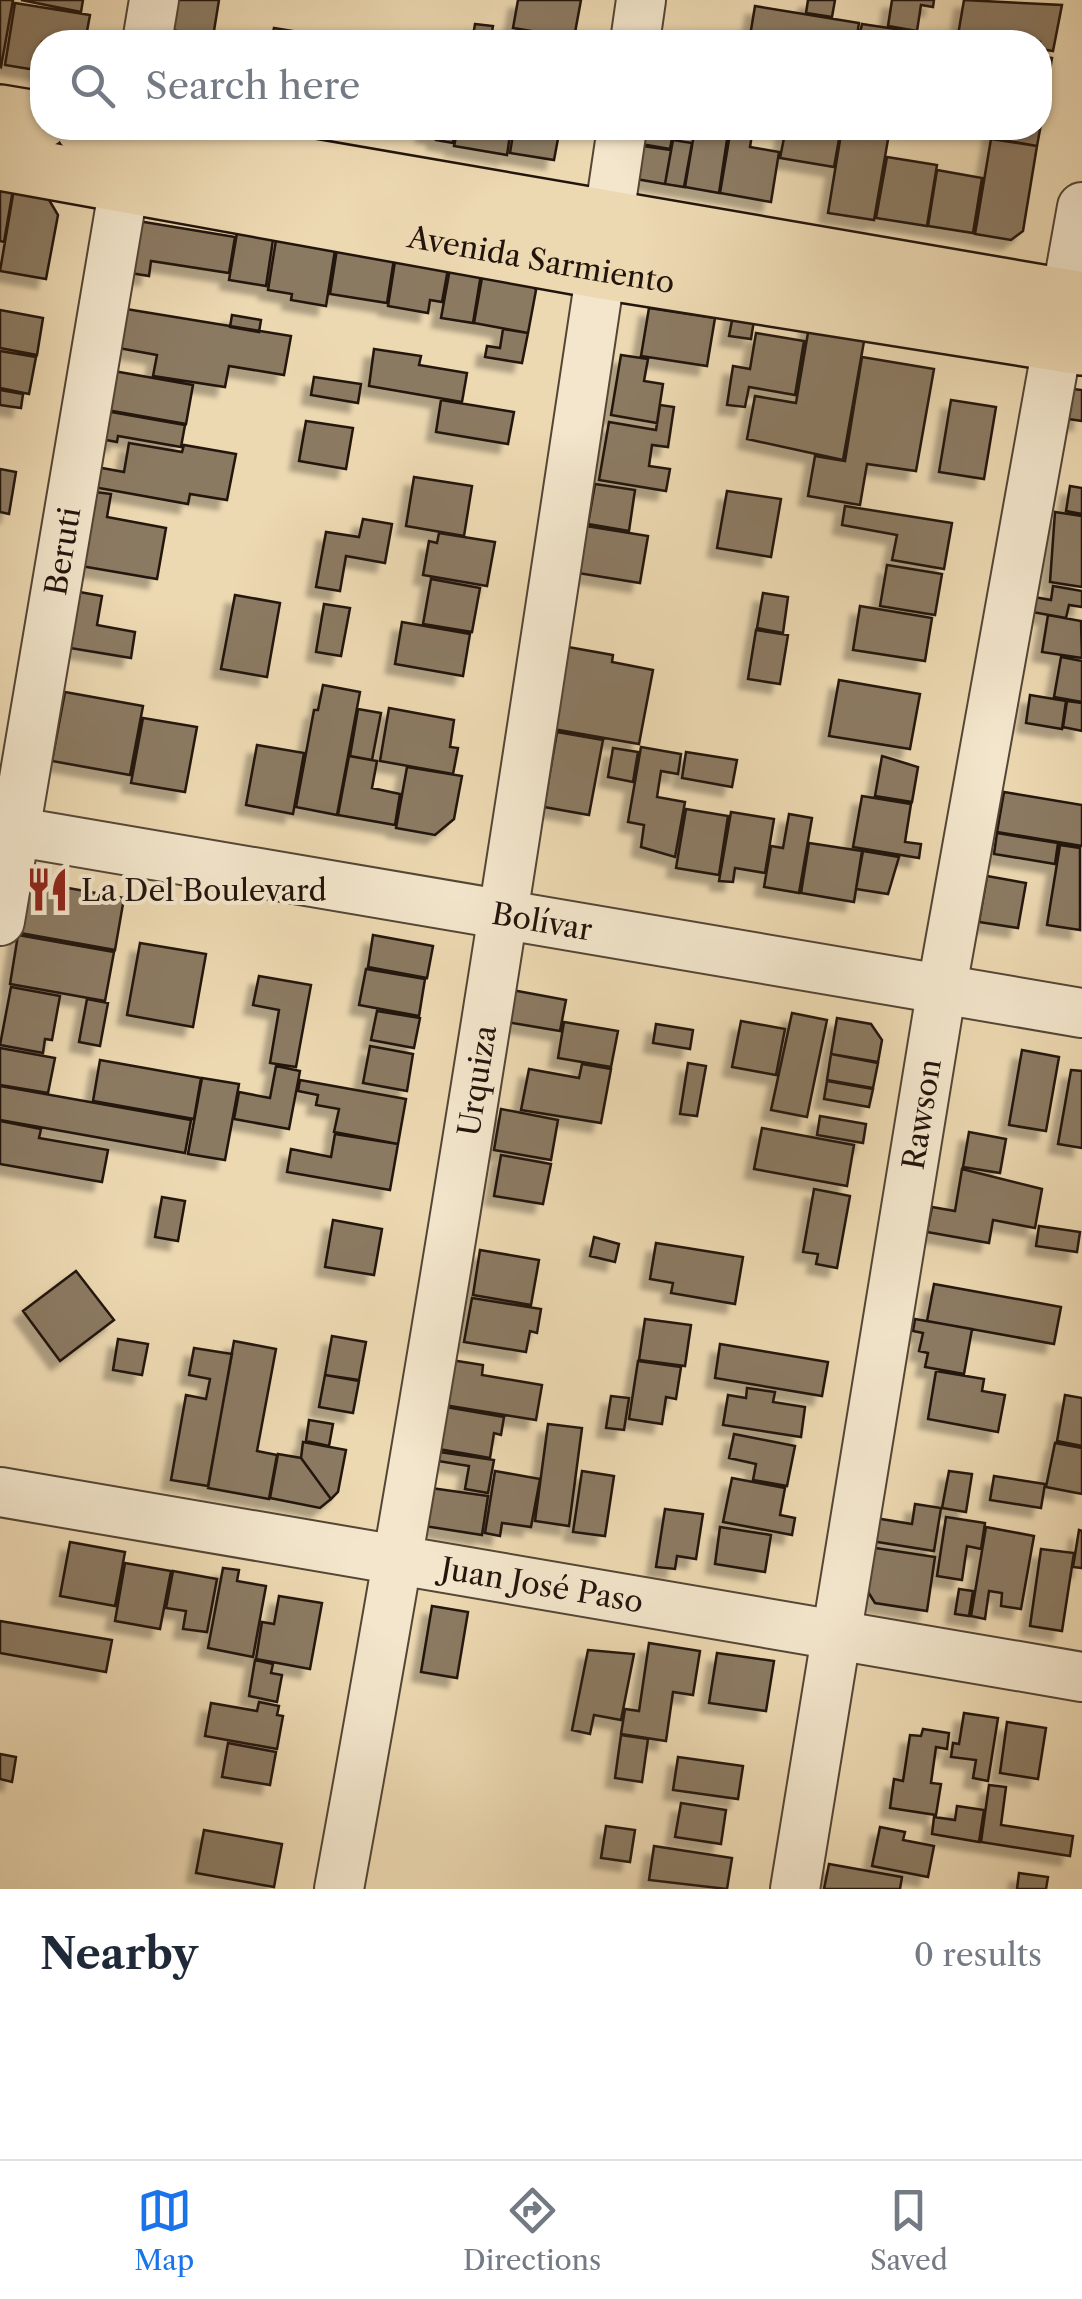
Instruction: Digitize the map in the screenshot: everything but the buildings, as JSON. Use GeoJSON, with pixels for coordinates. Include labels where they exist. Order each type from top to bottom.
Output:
{"type":"FeatureCollection","features":[{"type":"Feature","properties":{"kind":"main road"},"geometry":{"type":"LineString","coordinates":[[0,113],[30,118]]}},
{"type":"Feature","properties":{"kind":"main road","name":"Avenida Sarmiento"},"geometry":{"type":"LineString","coordinates":[[118,144],[602,271],[1072,322]]}},
{"type":"Feature","properties":{"kind":"main road","name":"Avenida Sarmiento"},"geometry":{"type":"LineString","coordinates":[[0,162],[118,144],[609,217],[1072,322]]}},
{"type":"Feature","properties":{"kind":"street"},"geometry":{"type":"LineString","coordinates":[[149,30],[154,0]]}},
{"type":"Feature","properties":{"kind":"street"},"geometry":{"type":"LineString","coordinates":[[636,30],[641,0]]}},
{"type":"Feature","properties":{"kind":"street","name":"Urquiza"},"geometry":{"type":"LineString","coordinates":[[339,1889],[399,1562],[504,914],[620,140]]}},
{"type":"Feature","properties":{"kind":"street","name":"Beruti"},"geometry":{"type":"LineString","coordinates":[[0,921],[7,831],[118,144]]}},
{"type":"Feature","properties":{"kind":"street","name":"Rawson"},"geometry":{"type":"LineString","coordinates":[[795,1889],[942,987],[1072,322],[1082,207]]}},
{"type":"Feature","properties":{"kind":"street","name":"Bolívar"},"geometry":{"type":"LineString","coordinates":[[7,831],[1082,1012]]}},
{"type":"Feature","properties":{"kind":"street","name":"Juan José Paso"},"geometry":{"type":"LineString","coordinates":[[0,1492],[1082,1678]]}},
{"type":"Feature","properties":{"kind":"place","name":"La Del Boulevard"},"geometry":{"type":"Point","coordinates":[48,890]}}]}
